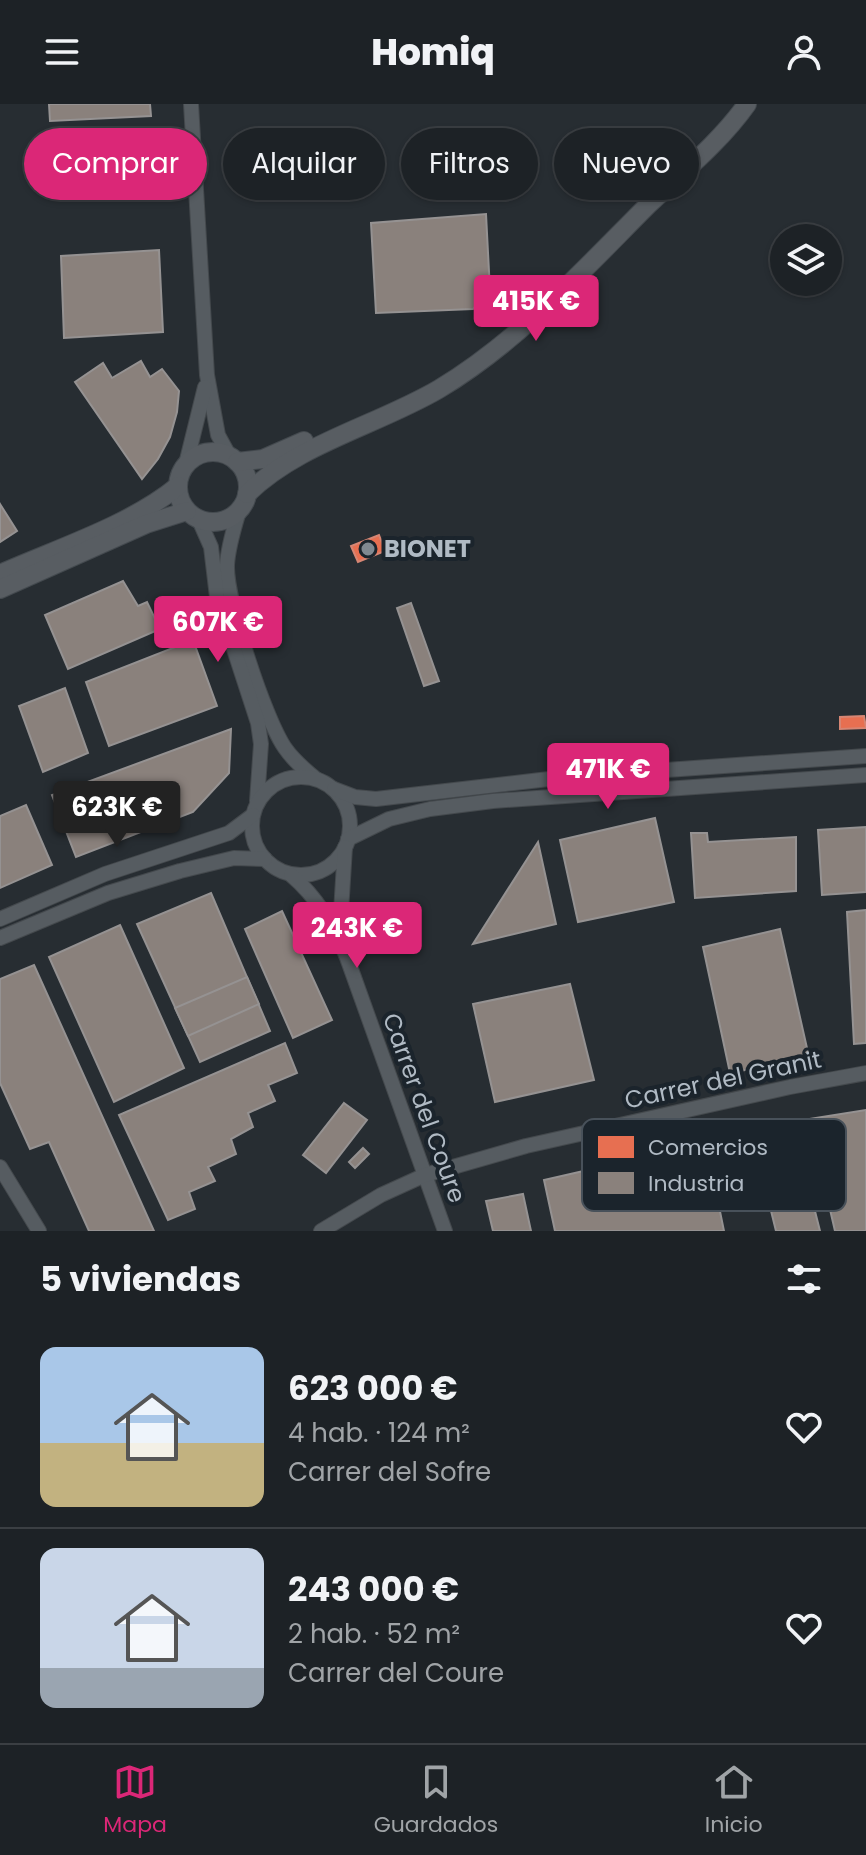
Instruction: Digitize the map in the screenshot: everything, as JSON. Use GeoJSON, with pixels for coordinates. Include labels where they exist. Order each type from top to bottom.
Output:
{"type":"FeatureCollection","features":[{"type":"Feature","properties":{"kind":"main road"},"geometry":{"type":"LineString","coordinates":[[193,515],[180,501],[178,486],[186,464],[208,453],[248,463],[263,459],[416,388],[474,353],[547,290],[732,104]]}},
{"type":"Feature","properties":{"kind":"main road"},"geometry":{"type":"LineString","coordinates":[[0,589],[168,515],[193,515],[215,523],[226,520],[261,480],[292,461],[403,409],[489,355],[560,292],[722,133],[747,104]]}},
{"type":"Feature","properties":{"kind":"main road"},"geometry":{"type":"LineString","coordinates":[[234,460],[246,476],[243,502]]}},
{"type":"Feature","properties":{"kind":"main road"},"geometry":{"type":"LineString","coordinates":[[0,574],[133,516],[178,486]]}},
{"type":"Feature","properties":{"kind":"street"},"geometry":{"type":"LineString","coordinates":[[191,104],[207,375],[218,435],[234,460]]}},
{"type":"Feature","properties":{"kind":"street"},"geometry":{"type":"LineString","coordinates":[[186,464],[201,413],[207,375]]}},
{"type":"Feature","properties":{"kind":"street"},"geometry":{"type":"LineString","coordinates":[[243,502],[227,566],[237,625],[273,725],[285,748],[302,768],[334,789],[355,797],[376,799],[566,777],[866,756]]}},
{"type":"Feature","properties":{"kind":"street"},"geometry":{"type":"LineString","coordinates":[[193,515],[211,547],[217,597],[258,723],[261,744],[254,841],[274,868],[290,874],[310,875],[337,860],[347,843],[349,813],[334,789]]}},
{"type":"Feature","properties":{"kind":"street"},"geometry":{"type":"LineString","coordinates":[[347,843],[389,819],[430,809],[493,801],[866,775]]}},
{"type":"Feature","properties":{"kind":"street"},"geometry":{"type":"LineString","coordinates":[[0,919],[105,874],[229,833],[255,810],[264,794],[278,782],[298,777],[316,779]]}},
{"type":"Feature","properties":{"kind":"street","name":"Carrer del Coure"},"geometry":{"type":"LineString","coordinates":[[346,955],[341,912],[347,843]]}},
{"type":"Feature","properties":{"kind":"street"},"geometry":{"type":"LineString","coordinates":[[0,938],[108,893],[180,871],[234,858],[265,859]]}},
{"type":"Feature","properties":{"kind":"street","name":"Carrer del Coure"},"geometry":{"type":"LineString","coordinates":[[290,874],[309,890],[327,914],[346,955],[445,1231]]}},
{"type":"Feature","properties":{"kind":"street","name":"Carrer del Granit"},"geometry":{"type":"LineString","coordinates":[[646,1119],[866,1073]]}},
{"type":"Feature","properties":{"kind":"street","name":"Carrer del Granit"},"geometry":{"type":"LineString","coordinates":[[321,1231],[381,1195],[425,1175],[582,1133]]}},
{"type":"Feature","properties":{"kind":"street"},"geometry":{"type":"LineString","coordinates":[[0,1167],[39,1231]]}},
{"type":"Feature","properties":{"kind":"building: Comercios","name":"BIONET"},"geometry":{"type":"Polygon","coordinates":[[[379,535],[385,551],[358,562],[351,546],[379,535]]]}},
{"type":"Feature","properties":{"kind":"building: Comercios"},"geometry":{"type":"Polygon","coordinates":[[[864,716],[866,728],[840,729],[840,717],[864,716]]]}},
{"type":"Feature","properties":{"kind":"building: Industria"},"geometry":{"type":"Polygon","coordinates":[[[49,104],[150,104],[151,116],[50,121],[49,104]]]}},
{"type":"Feature","properties":{"kind":"building: Industria"},"geometry":{"type":"Polygon","coordinates":[[[486,214],[490,291],[473,309],[376,313],[371,223],[486,214]]]}},
{"type":"Feature","properties":{"kind":"building: Industria"},"geometry":{"type":"Polygon","coordinates":[[[159,250],[163,332],[64,338],[61,256],[159,250]]]}},
{"type":"Feature","properties":{"kind":"building: Industria"},"geometry":{"type":"Polygon","coordinates":[[[141,361],[150,377],[162,369],[179,391],[170,437],[142,479],[75,382],[103,363],[112,378],[141,361]]]}},
{"type":"Feature","properties":{"kind":"building: Industria"},"geometry":{"type":"Polygon","coordinates":[[[0,504],[17,531],[0,542],[0,504]]]}},
{"type":"Feature","properties":{"kind":"building: Industria"},"geometry":{"type":"Polygon","coordinates":[[[123,581],[138,606],[147,602],[160,629],[68,669],[45,615],[123,581]]]}},
{"type":"Feature","properties":{"kind":"building: Industria"},"geometry":{"type":"Polygon","coordinates":[[[411,603],[439,681],[424,686],[397,608],[411,603]]]}},
{"type":"Feature","properties":{"kind":"building: Industria"},"geometry":{"type":"Polygon","coordinates":[[[193,640],[217,706],[109,746],[86,682],[193,640]]]}},
{"type":"Feature","properties":{"kind":"building: Industria"},"geometry":{"type":"Polygon","coordinates":[[[65,688],[88,753],[43,772],[19,706],[65,688]]]}},
{"type":"Feature","properties":{"kind":"building: Industria"},"geometry":{"type":"Polygon","coordinates":[[[231,729],[229,773],[193,812],[76,857],[52,795],[231,729]]]}},
{"type":"Feature","properties":{"kind":"building: Industria"},"geometry":{"type":"Polygon","coordinates":[[[26,805],[52,865],[0,888],[0,816],[26,805]]]}},
{"type":"Feature","properties":{"kind":"building: Industria"},"geometry":{"type":"Polygon","coordinates":[[[655,818],[674,902],[578,922],[560,840],[655,818]]]}},
{"type":"Feature","properties":{"kind":"building: Industria"},"geometry":{"type":"Polygon","coordinates":[[[866,827],[866,892],[822,895],[818,830],[866,827]]]}},
{"type":"Feature","properties":{"kind":"building: Industria"},"geometry":{"type":"Polygon","coordinates":[[[691,833],[707,833],[708,842],[796,837],[796,891],[695,898],[691,833]]]}},
{"type":"Feature","properties":{"kind":"building: Industria"},"geometry":{"type":"Polygon","coordinates":[[[538,842],[556,924],[473,944],[538,842]]]}},
{"type":"Feature","properties":{"kind":"building: Industria"},"geometry":{"type":"Polygon","coordinates":[[[211,893],[270,1031],[200,1062],[137,924],[211,893]]]}},
{"type":"Feature","properties":{"kind":"building: Industria"},"geometry":{"type":"Polygon","coordinates":[[[866,910],[866,1043],[854,1044],[847,912],[866,910]]]}},
{"type":"Feature","properties":{"kind":"building: Industria"},"geometry":{"type":"Polygon","coordinates":[[[282,911],[332,1020],[293,1038],[245,929],[282,911]]]}},
{"type":"Feature","properties":{"kind":"building: Industria"},"geometry":{"type":"Polygon","coordinates":[[[120,925],[184,1068],[114,1102],[49,957],[120,925]]]}},
{"type":"Feature","properties":{"kind":"building: Industria"},"geometry":{"type":"Polygon","coordinates":[[[780,929],[809,1057],[730,1073],[703,947],[780,929]]]}},
{"type":"Feature","properties":{"kind":"building: Industria"},"geometry":{"type":"Polygon","coordinates":[[[34,965],[154,1231],[89,1231],[49,1142],[30,1149],[0,1083],[0,979],[34,965]]]}},
{"type":"Feature","properties":{"kind":"building: Industria"},"geometry":{"type":"Polygon","coordinates":[[[247,977],[259,1004],[188,1036],[175,1008],[247,977]]]}},
{"type":"Feature","properties":{"kind":"building: Industria"},"geometry":{"type":"Polygon","coordinates":[[[570,984],[594,1080],[495,1102],[473,1004],[570,984]]]}},
{"type":"Feature","properties":{"kind":"building: Industria"},"geometry":{"type":"Polygon","coordinates":[[[285,1043],[297,1073],[268,1085],[275,1101],[248,1113],[253,1127],[231,1139],[236,1154],[208,1167],[215,1181],[189,1192],[195,1209],[168,1220],[119,1115],[285,1043]]]}},
{"type":"Feature","properties":{"kind":"building: Industria"},"geometry":{"type":"Polygon","coordinates":[[[344,1103],[367,1120],[326,1173],[303,1155],[344,1103]]]}},
{"type":"Feature","properties":{"kind":"building: Industria"},"geometry":{"type":"Polygon","coordinates":[[[866,1110],[866,1231],[835,1231],[830,1211],[846,1211],[846,1119],[809,1119],[866,1110]]]}},
{"type":"Feature","properties":{"kind":"building: Industria"},"geometry":{"type":"Polygon","coordinates":[[[363,1148],[369,1154],[355,1168],[349,1162],[363,1148]]]}},
{"type":"Feature","properties":{"kind":"building: Industria"},"geometry":{"type":"Polygon","coordinates":[[[582,1171],[582,1211],[720,1211],[724,1231],[555,1231],[544,1180],[582,1171]]]}},
{"type":"Feature","properties":{"kind":"building: Industria"},"geometry":{"type":"Polygon","coordinates":[[[523,1194],[531,1231],[493,1231],[486,1201],[523,1194]]]}},
{"type":"Feature","properties":{"kind":"building: Industria"},"geometry":{"type":"Polygon","coordinates":[[[771,1211],[815,1211],[820,1231],[776,1231],[771,1211]]]}},
{"type":"Feature","properties":{"kind":"place","name":"BIONET"},"geometry":{"type":"Point","coordinates":[368,549]}}]}
